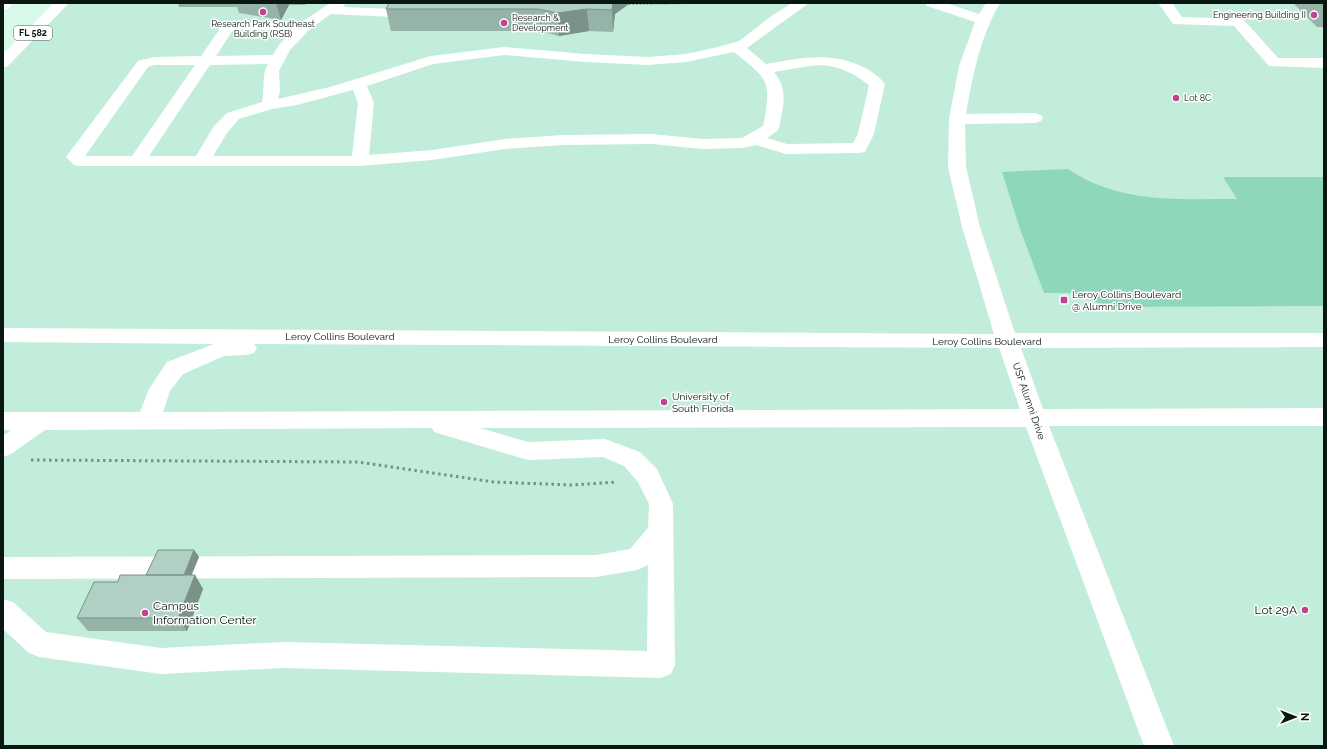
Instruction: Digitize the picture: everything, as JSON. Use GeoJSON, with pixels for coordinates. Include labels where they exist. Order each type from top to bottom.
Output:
{"type":"FeatureCollection","features":[{"type":"Feature","properties":{"kind":"street"},"geometry":{"type":"LineString","coordinates":[[3,6],[7,3]]}},
{"type":"Feature","properties":{"kind":"street","name":"FL 582"},"geometry":{"type":"LineString","coordinates":[[3,63],[62,3]]}},
{"type":"Feature","properties":{"kind":"street"},"geometry":{"type":"LineString","coordinates":[[201,161],[220,130],[234,116],[269,105],[297,100],[358,84],[431,60],[504,51],[585,58],[658,61],[686,58],[721,51],[744,44],[775,20],[802,3]]}},
{"type":"Feature","properties":{"kind":"street"},"geometry":{"type":"LineString","coordinates":[[932,3],[983,20]]}},
{"type":"Feature","properties":{"kind":"street","name":"USF Alumni Drive"},"geometry":{"type":"LineString","coordinates":[[993,3],[983,20],[967,66],[957,119],[957,167],[971,227],[991,295],[1035,418],[1159,746]]}},
{"type":"Feature","properties":{"kind":"street"},"geometry":{"type":"LineString","coordinates":[[1165,3],[1178,21],[1238,22],[1274,63],[1324,63]]}},
{"type":"Feature","properties":{"kind":"street"},"geometry":{"type":"LineString","coordinates":[[269,105],[272,91],[271,71],[284,48],[306,26],[333,7],[393,13]]}},
{"type":"Feature","properties":{"kind":"street"},"geometry":{"type":"LineString","coordinates":[[137,161],[229,26],[306,26]]}},
{"type":"Feature","properties":{"kind":"street"},"geometry":{"type":"LineString","coordinates":[[278,59],[154,61],[143,64],[75,157],[80,161],[359,161],[432,155],[505,144],[563,140],[652,139],[702,144],[749,142],[771,128],[775,106],[775,85],[763,69],[736,46]]}},
{"type":"Feature","properties":{"kind":"street"},"geometry":{"type":"LineString","coordinates":[[754,139],[786,149],[859,148],[866,134],[878,84],[866,74],[844,64],[824,60],[808,61],[763,69]]}},
{"type":"Feature","properties":{"kind":"street"},"geometry":{"type":"LineString","coordinates":[[358,84],[366,102],[362,148],[359,161]]}},
{"type":"Feature","properties":{"kind":"street"},"geometry":{"type":"LineString","coordinates":[[957,119],[1035,118]]}},
{"type":"Feature","properties":{"kind":"street","name":"Leroy Collins Boulevard"},"geometry":{"type":"LineString","coordinates":[[3,334],[1008,341],[1324,340]]}},
{"type":"Feature","properties":{"kind":"street"},"geometry":{"type":"LineString","coordinates":[[148,421],[160,389],[175,368],[221,349],[411,336]]}},
{"type":"Feature","properties":{"kind":"street"},"geometry":{"type":"LineString","coordinates":[[3,421],[1324,417]]}},
{"type":"Feature","properties":{"kind":"street"},"geometry":{"type":"LineString","coordinates":[[3,611],[39,644],[161,661],[284,655],[661,665],[661,504],[648,476],[632,459],[604,448],[528,451],[418,419]]}},
{"type":"Feature","properties":{"kind":"street"},"geometry":{"type":"LineString","coordinates":[[3,448],[40,421]]}},
{"type":"Feature","properties":{"kind":"street"},"geometry":{"type":"LineString","coordinates":[[3,568],[596,566],[637,559],[661,531]]}},
{"type":"Feature","properties":{"kind":"path"},"geometry":{"type":"LineString","coordinates":[[629,4],[692,3]]}},
{"type":"Feature","properties":{"kind":"path"},"geometry":{"type":"LineString","coordinates":[[29,460],[358,462],[494,482],[572,485],[622,482]]}},
{"type":"Feature","properties":{"kind":"shaded area","name":"University of South Florida"},"geometry":{"type":"Polygon","coordinates":[[[58,3],[1324,3],[1324,746],[3,746],[3,59],[58,3]]]}},
{"type":"Feature","properties":{"kind":"shaded area"},"geometry":{"type":"Polygon","coordinates":[[[1068,169],[1088,180],[1108,188],[1129,194],[1171,199],[1237,199],[1223,177],[1324,177],[1324,306],[1106,307],[1075,293],[1044,293],[1020,229],[1002,172],[1068,169]]]}},
{"type":"Feature","properties":{"kind":"building"},"geometry":{"type":"Polygon","coordinates":[[[389,3],[613,3],[612,10],[587,9],[557,13],[538,9],[386,9],[389,3]]]}},
{"type":"Feature","properties":{"kind":"building"},"geometry":{"type":"Polygon","coordinates":[[[158,550],[194,550],[184,575],[146,575],[158,550]]]}},
{"type":"Feature","properties":{"kind":"building"},"geometry":{"type":"Polygon","coordinates":[[[120,575],[195,575],[178,618],[77,618],[94,582],[118,582],[120,575]]]}},
{"type":"Feature","properties":{"kind":"place","name":"Research Park Southeast Building (RSB)"},"geometry":{"type":"Point","coordinates":[263,12]}},
{"type":"Feature","properties":{"kind":"place","name":"Engineering Building II"},"geometry":{"type":"Point","coordinates":[1314,15]}},
{"type":"Feature","properties":{"kind":"place","name":"Research & Development"},"geometry":{"type":"Point","coordinates":[504,23]}},
{"type":"Feature","properties":{"kind":"place","name":"Lot 8C"},"geometry":{"type":"Point","coordinates":[1176,98]}},
{"type":"Feature","properties":{"kind":"place","name":"Leroy Collins Boulevard @ Alumni Drive"},"geometry":{"type":"Point","coordinates":[1064,300]}},
{"type":"Feature","properties":{"kind":"place","name":"University of South Florida"},"geometry":{"type":"Point","coordinates":[664,402]}},
{"type":"Feature","properties":{"kind":"place","name":"Lot 29A"},"geometry":{"type":"Point","coordinates":[1305,610]}},
{"type":"Feature","properties":{"kind":"place","name":"Campus Information Center"},"geometry":{"type":"Point","coordinates":[145,613]}}]}
